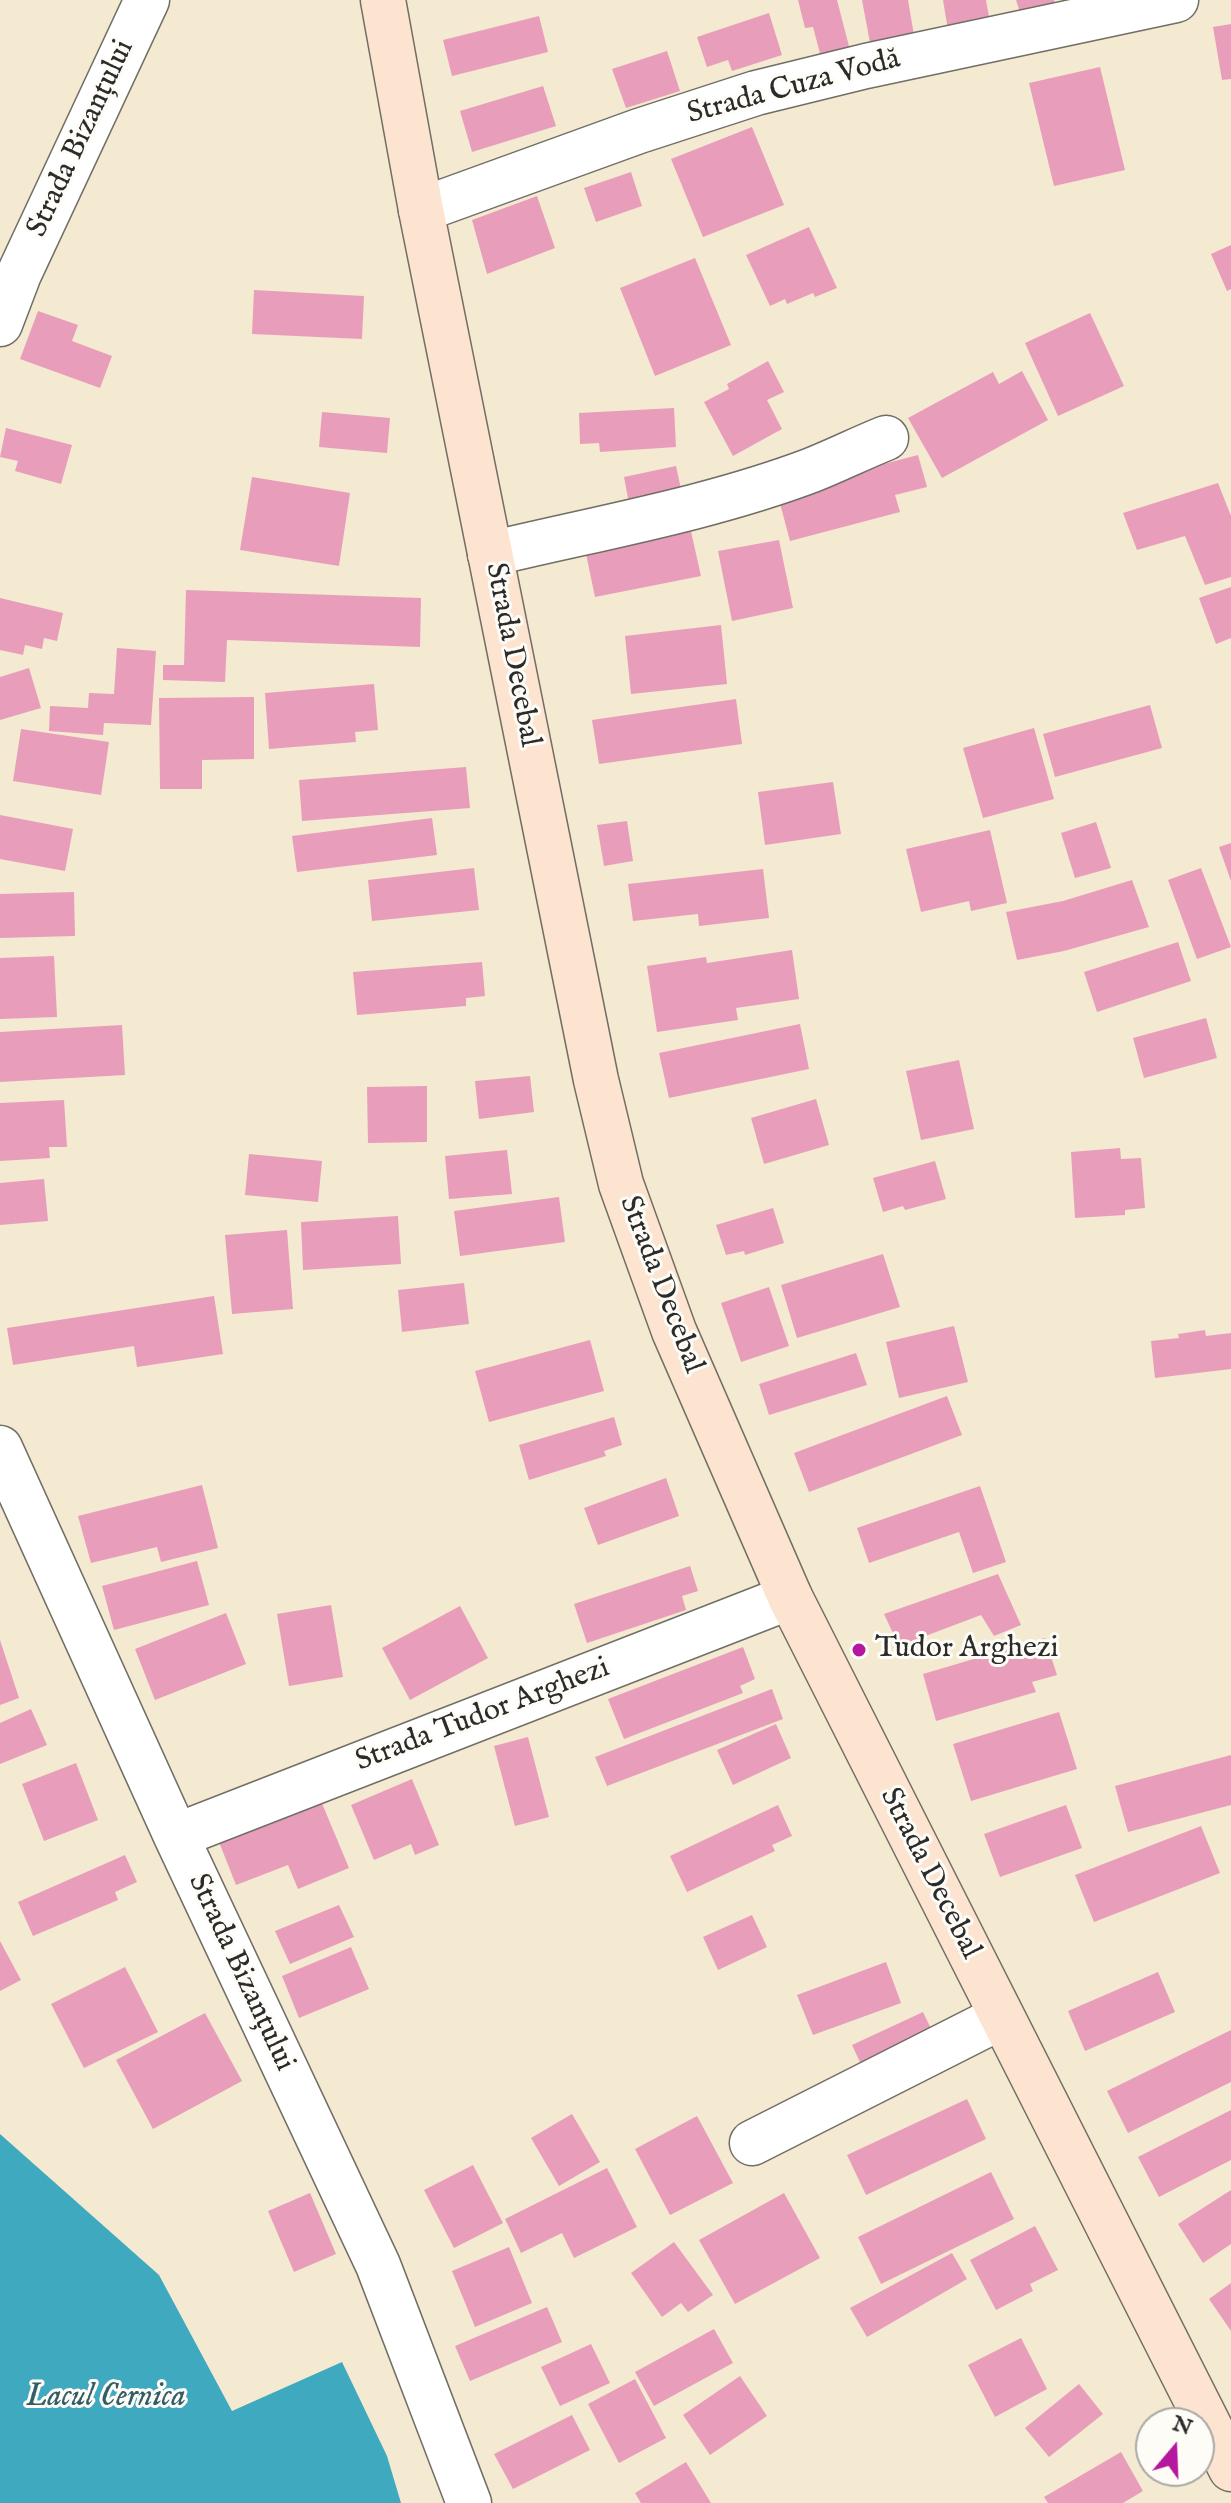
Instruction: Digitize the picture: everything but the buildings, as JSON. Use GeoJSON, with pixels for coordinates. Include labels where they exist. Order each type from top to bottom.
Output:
{"type":"FeatureCollection","features":[{"type":"Feature","properties":{"kind":"main road","name":"Strada Decebal"},"geometry":{"type":"LineString","coordinates":[[383,0],[421,210],[490,554],[596,1080],[621,1184],[674,1331],[790,1597],[1231,2469]]}},
{"type":"Feature","properties":{"kind":"street","name":"Strada Bizanțului"},"geometry":{"type":"LineString","coordinates":[[0,324],[19,274],[147,0]]}},
{"type":"Feature","properties":{"kind":"street","name":"Strada Cuza Vodă"},"geometry":{"type":"LineString","coordinates":[[421,210],[639,131],[756,93],[866,66],[1176,0]]}},
{"type":"Feature","properties":{"kind":"street"},"geometry":{"type":"LineString","coordinates":[[490,554],[627,523],[739,493],[812,470],[886,438]]}},
{"type":"Feature","properties":{"kind":"street","name":"Strada Bizanțului"},"geometry":{"type":"LineString","coordinates":[[0,1448],[176,1836],[378,2265],[469,2503]]}},
{"type":"Feature","properties":{"kind":"street","name":"Strada Tudor Arghezi"},"geometry":{"type":"LineString","coordinates":[[176,1836],[790,1597]]}},
{"type":"Feature","properties":{"kind":"street"},"geometry":{"type":"LineString","coordinates":[[752,2143],[1001,2017]]}},
{"type":"Feature","properties":{"kind":"water","name":"Lacul Cernica"},"geometry":{"type":"Polygon","coordinates":[[[0,2134],[159,2275],[232,2411],[342,2362],[387,2456],[401,2503],[0,2503],[0,2134]]]}},
{"type":"Feature","properties":{"kind":"place","name":"Tudor Arghezi"},"geometry":{"type":"Point","coordinates":[859,1650]}}]}
